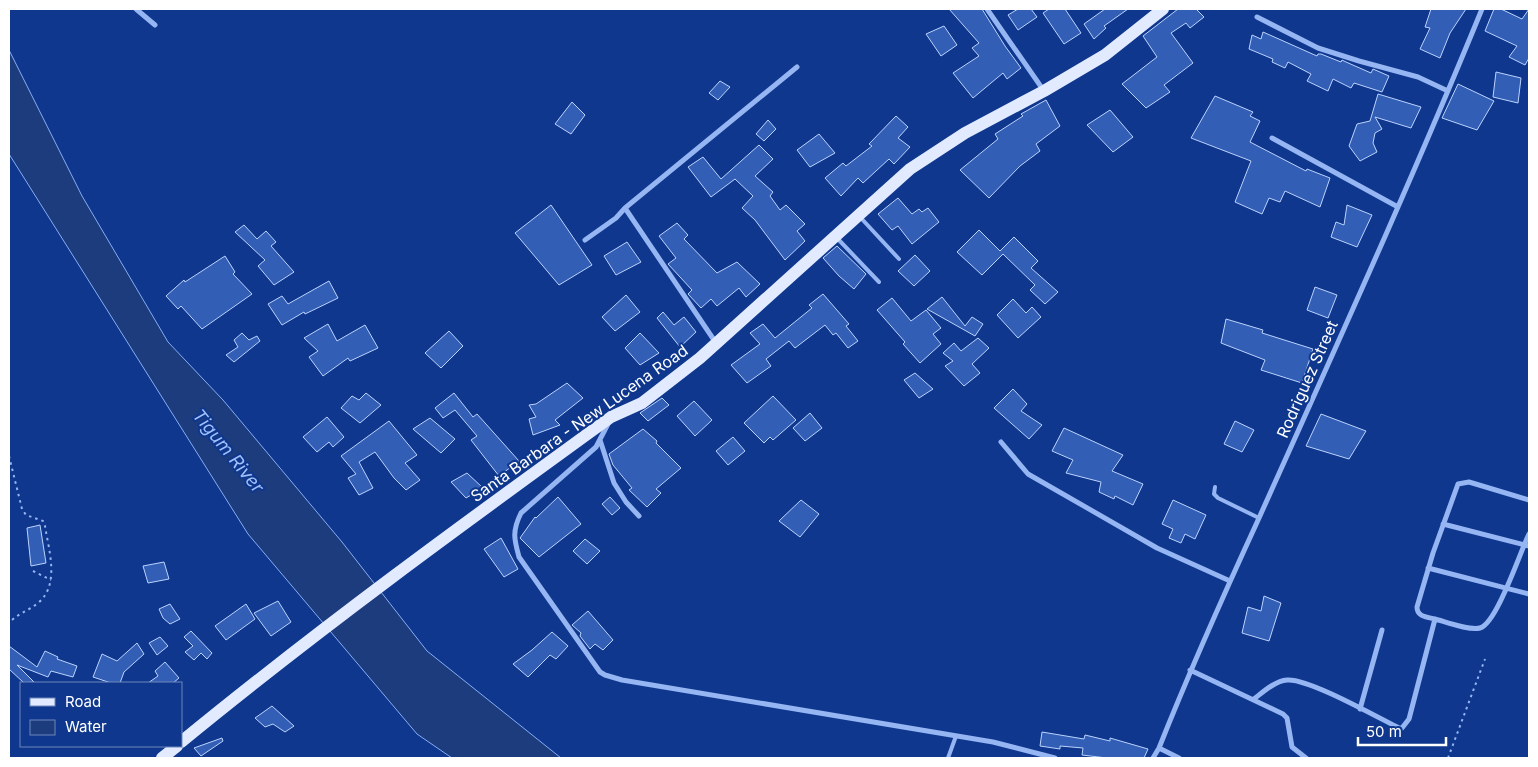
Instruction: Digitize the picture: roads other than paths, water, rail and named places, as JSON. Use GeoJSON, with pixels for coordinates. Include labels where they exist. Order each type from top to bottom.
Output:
{"type":"FeatureCollection","features":[{"type":"Feature","properties":{"kind":"main road","name":"Santa Barbara - New Lucena Road"},"geometry":{"type":"LineString","coordinates":[[182,741],[234,698],[433,547],[611,417],[642,403],[717,344],[910,169],[965,133],[1044,91],[1105,55],[1163,9]]}},
{"type":"Feature","properties":{"kind":"main road"},"geometry":{"type":"LineString","coordinates":[[162,758],[176,747]]}},
{"type":"Feature","properties":{"kind":"street"},"geometry":{"type":"LineString","coordinates":[[136,9],[154,25]]}},
{"type":"Feature","properties":{"kind":"street"},"geometry":{"type":"LineString","coordinates":[[986,9],[1044,91]]}},
{"type":"Feature","properties":{"kind":"street","name":"Rodriguez Street"},"geometry":{"type":"LineString","coordinates":[[1153,758],[1159,748],[1190,670],[1398,206],[1482,9]]}},
{"type":"Feature","properties":{"kind":"street"},"geometry":{"type":"LineString","coordinates":[[1257,17],[1318,48],[1418,77],[1448,91]]}},
{"type":"Feature","properties":{"kind":"street"},"geometry":{"type":"LineString","coordinates":[[585,240],[616,218],[625,208],[797,68]]}},
{"type":"Feature","properties":{"kind":"street"},"geometry":{"type":"LineString","coordinates":[[1272,138],[1398,206]]}},
{"type":"Feature","properties":{"kind":"street"},"geometry":{"type":"LineString","coordinates":[[625,208],[717,344]]}},
{"type":"Feature","properties":{"kind":"street"},"geometry":{"type":"LineString","coordinates":[[611,417],[596,447],[521,513],[514,526],[515,542],[519,557],[600,672],[622,680],[993,742],[1056,758]]}},
{"type":"Feature","properties":{"kind":"street"},"geometry":{"type":"LineString","coordinates":[[600,440],[614,483],[626,502],[639,516]]}},
{"type":"Feature","properties":{"kind":"street"},"geometry":{"type":"LineString","coordinates":[[1001,442],[1028,474],[1157,548],[1230,581]]}},
{"type":"Feature","properties":{"kind":"street"},"geometry":{"type":"LineString","coordinates":[[1529,500],[1469,482],[1460,482],[1456,487],[1428,568],[1417,611],[1419,614],[1473,628],[1482,628],[1489,622],[1507,587],[1527,545],[1529,534]]}},
{"type":"Feature","properties":{"kind":"street"},"geometry":{"type":"LineString","coordinates":[[1443,524],[1527,545]]}},
{"type":"Feature","properties":{"kind":"street"},"geometry":{"type":"LineString","coordinates":[[1428,568],[1529,594]]}},
{"type":"Feature","properties":{"kind":"street"},"geometry":{"type":"LineString","coordinates":[[1254,699],[1284,680],[1296,680],[1399,728],[1407,724],[1435,619]]}},
{"type":"Feature","properties":{"kind":"street"},"geometry":{"type":"LineString","coordinates":[[1360,709],[1382,630]]}},
{"type":"Feature","properties":{"kind":"street"},"geometry":{"type":"LineString","coordinates":[[1190,670],[1283,714],[1287,718],[1292,747],[1306,758]]}},
{"type":"Feature","properties":{"kind":"street"},"geometry":{"type":"LineString","coordinates":[[1159,748],[1179,758]]}},
{"type":"Feature","properties":{"kind":"lane"},"geometry":{"type":"LineString","coordinates":[[859,215],[898,260]]}},
{"type":"Feature","properties":{"kind":"lane"},"geometry":{"type":"LineString","coordinates":[[836,236],[879,282]]}},
{"type":"Feature","properties":{"kind":"lane"},"geometry":{"type":"LineString","coordinates":[[1216,486],[1214,494],[1218,498],[1258,518]]}},
{"type":"Feature","properties":{"kind":"lane"},"geometry":{"type":"LineString","coordinates":[[948,758],[956,736]]}},
{"type":"Feature","properties":{"kind":"water","name":"Tigum River"},"geometry":{"type":"Polygon","coordinates":[[[9,50],[82,196],[168,342],[223,400],[342,542],[427,651],[561,758],[452,758],[417,734],[248,534],[9,154],[9,50]]]}}]}
